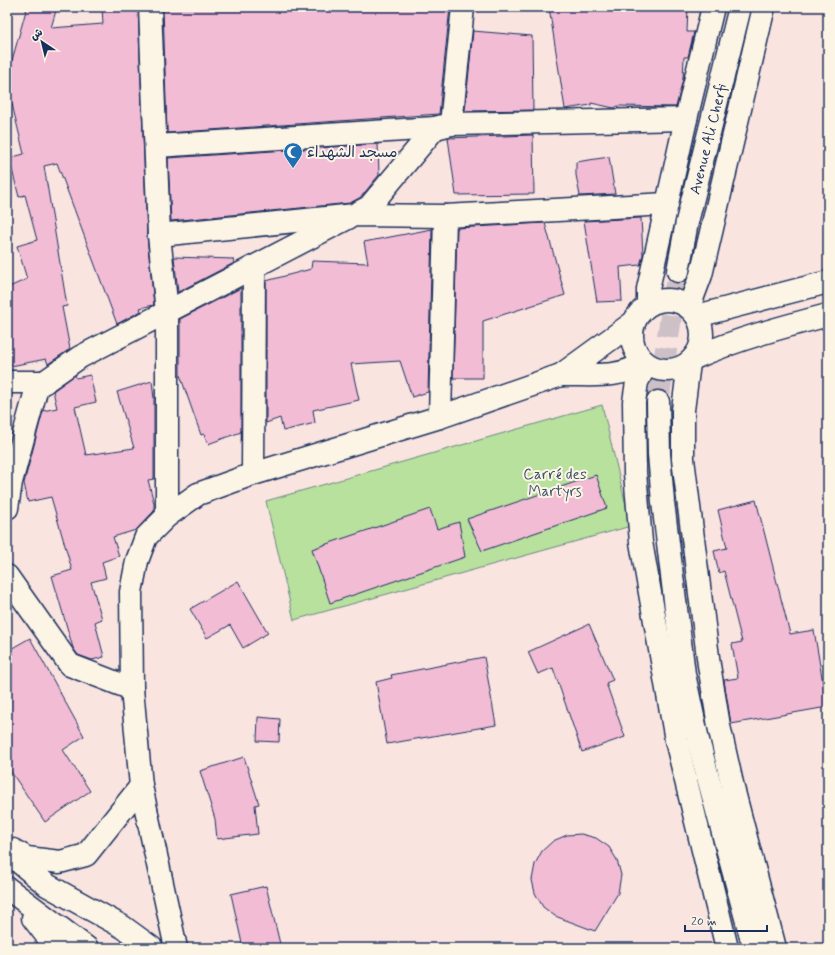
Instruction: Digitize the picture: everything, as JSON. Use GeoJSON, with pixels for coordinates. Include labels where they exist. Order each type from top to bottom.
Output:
{"type":"FeatureCollection","features":[{"type":"Feature","properties":{"kind":"street"},"geometry":{"type":"LineString","coordinates":[[150,7],[159,235],[167,312],[167,516]]}},
{"type":"Feature","properties":{"kind":"street"},"geometry":{"type":"LineString","coordinates":[[7,508],[11,482],[37,387],[80,356],[369,207],[443,126],[463,7]]}},
{"type":"Feature","properties":{"kind":"street"},"geometry":{"type":"LineString","coordinates":[[648,305],[648,289],[713,7]]}},
{"type":"Feature","properties":{"kind":"street","name":"Avenue Ali Cherfi"},"geometry":{"type":"LineString","coordinates":[[678,271],[687,222],[740,7]]}},
{"type":"Feature","properties":{"kind":"street"},"geometry":{"type":"LineString","coordinates":[[693,312],[764,7]]}},
{"type":"Feature","properties":{"kind":"street"},"geometry":{"type":"LineString","coordinates":[[156,146],[443,126],[686,119]]}},
{"type":"Feature","properties":{"kind":"street"},"geometry":{"type":"LineString","coordinates":[[159,235],[355,215],[445,216],[667,204]]}},
{"type":"Feature","properties":{"kind":"street"},"geometry":{"type":"LineString","coordinates":[[440,417],[445,216]]}},
{"type":"Feature","properties":{"kind":"street"},"geometry":{"type":"LineString","coordinates":[[253,474],[254,267]]}},
{"type":"Feature","properties":{"kind":"street"},"geometry":{"type":"LineString","coordinates":[[693,312],[828,282]]}},
{"type":"Feature","properties":{"kind":"street"},"geometry":{"type":"LineString","coordinates":[[176,948],[142,786],[132,689],[131,592],[137,561],[146,537],[167,516],[198,494],[253,474],[440,417],[561,375],[634,322],[640,312],[648,305],[658,301],[669,300],[680,302],[693,312],[702,326],[703,338],[700,349],[692,361],[683,410],[683,459],[709,665],[719,726],[734,792],[775,948]]}},
{"type":"Feature","properties":{"kind":"street"},"geometry":{"type":"LineString","coordinates":[[634,322],[632,343],[636,354],[645,363],[656,369],[668,371],[679,369],[692,361],[729,344],[786,326],[828,315]]}},
{"type":"Feature","properties":{"kind":"street"},"geometry":{"type":"LineString","coordinates":[[561,375],[618,373],[632,370],[645,363]]}},
{"type":"Feature","properties":{"kind":"street"},"geometry":{"type":"LineString","coordinates":[[645,363],[637,382],[634,402],[635,473],[641,542],[676,740],[727,948]]}},
{"type":"Feature","properties":{"kind":"street"},"geometry":{"type":"LineString","coordinates":[[7,382],[45,382]]}},
{"type":"Feature","properties":{"kind":"street"},"geometry":{"type":"LineString","coordinates":[[658,402],[659,454],[663,502],[684,674],[698,740],[754,948]]}},
{"type":"Feature","properties":{"kind":"street"},"geometry":{"type":"LineString","coordinates":[[7,576],[70,665],[132,689]]}},
{"type":"Feature","properties":{"kind":"street"},"geometry":{"type":"LineString","coordinates":[[7,846],[27,858],[60,862],[86,855],[142,786]]}},
{"type":"Feature","properties":{"kind":"street"},"geometry":{"type":"LineString","coordinates":[[7,852],[47,885],[123,927],[152,948]]}},
{"type":"Feature","properties":{"kind":"street"},"geometry":{"type":"LineString","coordinates":[[12,892],[56,948]]}},
{"type":"Feature","properties":{"kind":"street"},"geometry":{"type":"LineString","coordinates":[[12,892],[87,948]]}},
{"type":"Feature","properties":{"kind":"green space","name":"Carré des Martyrs"},"geometry":{"type":"Polygon","coordinates":[[[602,405],[631,526],[294,620],[266,501],[602,405]]]}},
{"type":"Feature","properties":{"kind":"building"},"geometry":{"type":"Polygon","coordinates":[[[27,7],[57,7],[51,28],[103,24],[102,7],[138,7],[147,236],[154,305],[140,308],[141,311],[117,324],[57,163],[44,166],[67,306],[62,307],[70,349],[48,364],[46,359],[11,366],[7,344],[7,288],[27,279],[17,246],[37,240],[25,195],[19,197],[9,158],[24,154],[12,104],[7,105],[7,78],[27,7]]]}},
{"type":"Feature","properties":{"kind":"building"},"geometry":{"type":"Polygon","coordinates":[[[163,7],[450,7],[439,114],[167,133],[163,7]]]}},
{"type":"Feature","properties":{"kind":"building"},"geometry":{"type":"Polygon","coordinates":[[[549,7],[688,7],[687,32],[694,32],[688,57],[684,57],[683,79],[676,107],[618,106],[614,108],[591,103],[591,105],[565,109],[549,7]]]}},
{"type":"Feature","properties":{"kind":"building"},"geometry":{"type":"Polygon","coordinates":[[[473,31],[532,36],[533,110],[465,111],[473,31]]]}},
{"type":"Feature","properties":{"kind":"building"},"geometry":{"type":"Polygon","coordinates":[[[533,135],[534,194],[456,195],[448,138],[533,135]]]}},
{"type":"Feature","properties":{"kind":"building"},"geometry":{"type":"Polygon","coordinates":[[[378,144],[379,175],[361,197],[350,203],[171,221],[168,158],[378,144]]]}},
{"type":"Feature","properties":{"kind":"building"},"geometry":{"type":"Polygon","coordinates":[[[609,157],[615,194],[580,196],[576,175],[576,162],[609,157]]]}},
{"type":"Feature","properties":{"kind":"building"},"geometry":{"type":"Polygon","coordinates":[[[641,218],[643,255],[640,265],[620,267],[622,301],[597,302],[584,221],[641,218]]]}},
{"type":"Feature","properties":{"kind":"building"},"geometry":{"type":"Polygon","coordinates":[[[545,223],[565,295],[483,321],[483,378],[453,378],[457,228],[545,223]]]}},
{"type":"Feature","properties":{"kind":"building"},"geometry":{"type":"Polygon","coordinates":[[[432,229],[428,392],[412,397],[400,361],[351,364],[359,400],[313,410],[315,423],[283,431],[280,418],[266,423],[266,281],[311,269],[312,261],[368,263],[364,242],[432,229]]]}},
{"type":"Feature","properties":{"kind":"building"},"geometry":{"type":"Polygon","coordinates":[[[174,257],[233,259],[234,263],[178,292],[174,257]]]}},
{"type":"Feature","properties":{"kind":"building"},"geometry":{"type":"Polygon","coordinates":[[[241,288],[241,432],[208,444],[204,434],[201,435],[180,375],[180,319],[241,288]]]}},
{"type":"Feature","properties":{"kind":"building"},"geometry":{"type":"Polygon","coordinates":[[[75,375],[76,378],[90,375],[96,402],[75,407],[86,455],[134,448],[117,392],[152,381],[154,399],[154,479],[148,480],[154,503],[154,511],[136,530],[113,537],[119,556],[102,562],[106,578],[91,582],[102,619],[95,622],[104,657],[92,660],[78,655],[73,648],[52,576],[72,570],[51,497],[28,502],[24,483],[43,411],[57,408],[53,391],[75,375]]]}},
{"type":"Feature","properties":{"kind":"building"},"geometry":{"type":"Polygon","coordinates":[[[596,475],[607,508],[482,551],[467,519],[596,475]]]}},
{"type":"Feature","properties":{"kind":"building"},"geometry":{"type":"Polygon","coordinates":[[[756,500],[790,634],[814,630],[827,707],[731,724],[724,680],[738,678],[732,644],[742,642],[724,571],[719,573],[714,551],[727,548],[718,510],[756,500]]]}},
{"type":"Feature","properties":{"kind":"building"},"geometry":{"type":"Polygon","coordinates":[[[430,509],[437,529],[459,522],[465,557],[330,603],[312,549],[430,509]]]}},
{"type":"Feature","properties":{"kind":"building"},"geometry":{"type":"Polygon","coordinates":[[[238,581],[268,633],[243,648],[230,625],[207,638],[190,609],[238,581]]]}},
{"type":"Feature","properties":{"kind":"building"},"geometry":{"type":"Polygon","coordinates":[[[589,624],[613,680],[606,683],[625,737],[582,752],[553,668],[538,674],[528,652],[589,624]]]}},
{"type":"Feature","properties":{"kind":"building"},"geometry":{"type":"Polygon","coordinates":[[[30,638],[84,736],[63,750],[90,791],[45,822],[7,766],[7,651],[30,638]]]}},
{"type":"Feature","properties":{"kind":"building"},"geometry":{"type":"Polygon","coordinates":[[[484,657],[496,725],[387,744],[376,682],[392,678],[391,675],[484,657]]]}},
{"type":"Feature","properties":{"kind":"building"},"geometry":{"type":"Polygon","coordinates":[[[258,717],[280,719],[279,742],[257,741],[258,717]]]}},
{"type":"Feature","properties":{"kind":"building"},"geometry":{"type":"Polygon","coordinates":[[[244,757],[259,804],[255,805],[258,834],[217,839],[215,819],[200,771],[244,757]]]}},
{"type":"Feature","properties":{"kind":"building"},"geometry":{"type":"Polygon","coordinates":[[[581,834],[596,838],[609,847],[617,860],[621,875],[618,893],[595,931],[555,916],[543,907],[535,893],[532,880],[535,864],[542,851],[553,841],[567,835],[581,834]]]}},
{"type":"Feature","properties":{"kind":"building"},"geometry":{"type":"Polygon","coordinates":[[[266,886],[281,948],[243,948],[231,894],[266,886]]]}},
{"type":"Feature","properties":{"kind":"tunnel"},"geometry":{"type":"LineString","coordinates":[[658,402],[678,271]]}},
{"type":"Feature","properties":{"kind":"place","name":"مسجد الشهداء"},"geometry":{"type":"Point","coordinates":[293,169]}}]}
